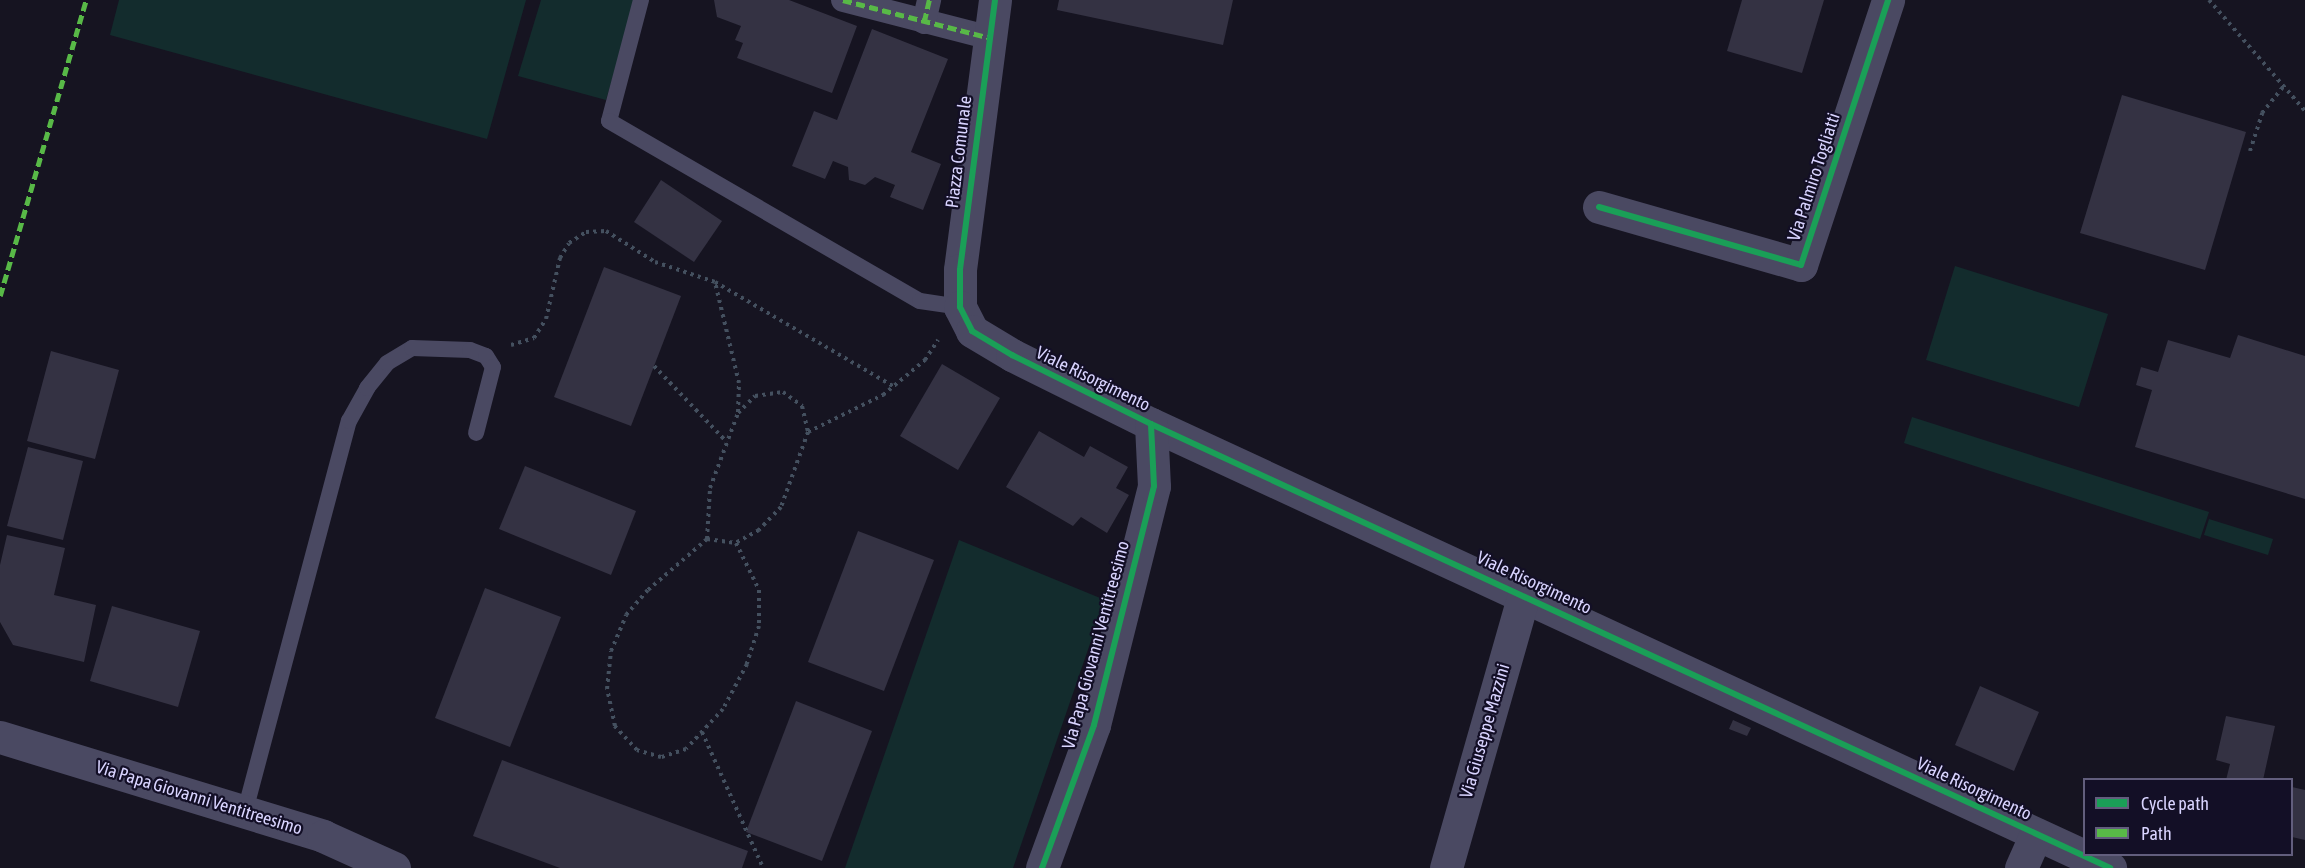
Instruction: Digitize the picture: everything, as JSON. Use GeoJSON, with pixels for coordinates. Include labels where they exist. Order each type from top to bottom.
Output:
{"type":"FeatureCollection","features":[{"type":"Feature","properties":{"kind":"street"},"geometry":{"type":"LineString","coordinates":[[843,0],[926,11],[987,37]]}},
{"type":"Feature","properties":{"kind":"street","name":"Piazza Comunale"},"geometry":{"type":"LineString","coordinates":[[960,307],[960,270],[987,37],[995,0]]}},
{"type":"Feature","properties":{"kind":"street","name":"Via Palmiro Togliatti"},"geometry":{"type":"LineString","coordinates":[[1599,207],[1801,265],[1888,0]]}},
{"type":"Feature","properties":{"kind":"street","name":"Viale Risorgimento"},"geometry":{"type":"LineString","coordinates":[[960,307],[968,326],[989,342],[1151,424],[2083,856]]}},
{"type":"Feature","properties":{"kind":"street","name":"Via Papa Giovanni Ventitreesimo"},"geometry":{"type":"LineString","coordinates":[[1042,868],[1094,725],[1154,486],[1151,424]]}},
{"type":"Feature","properties":{"kind":"street","name":"Via Giuseppe Mazzini"},"geometry":{"type":"LineString","coordinates":[[1446,868],[1524,595]]}},
{"type":"Feature","properties":{"kind":"street","name":"Via Papa Giovanni Ventitreesimo"},"geometry":{"type":"LineString","coordinates":[[0,737],[323,836],[394,868]]}},
{"type":"Feature","properties":{"kind":"street"},"geometry":{"type":"LineString","coordinates":[[2021,868],[2036,834]]}},
{"type":"Feature","properties":{"kind":"street","name":"Viale Risorgimento"},"geometry":{"type":"LineString","coordinates":[[2084,856],[2110,868]]}},
{"type":"Feature","properties":{"kind":"lane"},"geometry":{"type":"LineString","coordinates":[[641,0],[609,121],[920,301],[960,307]]}},
{"type":"Feature","properties":{"kind":"lane"},"geometry":{"type":"LineString","coordinates":[[245,811],[350,421],[367,387],[387,363],[412,348],[470,350],[486,356],[493,367],[476,433]]}},
{"type":"Feature","properties":{"kind":"path"},"geometry":{"type":"LineString","coordinates":[[2209,0],[2305,111]]}},
{"type":"Feature","properties":{"kind":"path"},"geometry":{"type":"LineString","coordinates":[[2250,151],[2262,113],[2284,86]]}},
{"type":"Feature","properties":{"kind":"path"},"geometry":{"type":"LineString","coordinates":[[511,345],[534,338],[546,318],[560,258],[569,243],[586,232],[606,231],[655,262],[715,282],[893,387]]}},
{"type":"Feature","properties":{"kind":"path"},"geometry":{"type":"LineString","coordinates":[[715,282],[739,383],[738,413],[710,488],[707,539],[648,590],[626,615],[610,651],[607,689],[615,726],[637,750],[661,757],[686,749],[723,709],[747,664],[759,626],[759,590],[735,543]]}},
{"type":"Feature","properties":{"kind":"path"},"geometry":{"type":"LineString","coordinates":[[807,432],[893,387],[925,360],[960,307]]}},
{"type":"Feature","properties":{"kind":"path"},"geometry":{"type":"LineString","coordinates":[[654,366],[727,442]]}},
{"type":"Feature","properties":{"kind":"path"},"geometry":{"type":"LineString","coordinates":[[707,539],[735,543],[759,530],[781,507],[807,432],[802,406],[783,392],[754,396],[738,413]]}},
{"type":"Feature","properties":{"kind":"path"},"geometry":{"type":"LineString","coordinates":[[702,732],[763,868]]}},
{"type":"Feature","properties":{"kind":"green space"},"geometry":{"type":"Polygon","coordinates":[[[119,0],[526,0],[487,139],[110,35],[119,0]]]}},
{"type":"Feature","properties":{"kind":"green space"},"geometry":{"type":"Polygon","coordinates":[[[541,0],[636,0],[606,100],[518,76],[541,0]]]}},
{"type":"Feature","properties":{"kind":"green space"},"geometry":{"type":"Polygon","coordinates":[[[1955,266],[2108,314],[2079,407],[1926,360],[1955,266]]]}},
{"type":"Feature","properties":{"kind":"green space"},"geometry":{"type":"Polygon","coordinates":[[[1912,417],[2209,512],[2200,539],[1904,443],[1912,417]]]}},
{"type":"Feature","properties":{"kind":"green space"},"geometry":{"type":"Polygon","coordinates":[[[2209,519],[2273,539],[2268,555],[2204,535],[2209,519]]]}},
{"type":"Feature","properties":{"kind":"green space"},"geometry":{"type":"Polygon","coordinates":[[[959,540],[1105,600],[1013,868],[845,868],[959,540]]]}},
{"type":"Feature","properties":{"kind":"building"},"geometry":{"type":"Polygon","coordinates":[[[714,0],[789,0],[857,26],[832,93],[737,58],[743,43],[735,40],[741,26],[717,17],[714,0]]]}},
{"type":"Feature","properties":{"kind":"building"},"geometry":{"type":"Polygon","coordinates":[[[1059,0],[1233,0],[1223,45],[1057,10],[1059,0]]]}},
{"type":"Feature","properties":{"kind":"building"},"geometry":{"type":"Polygon","coordinates":[[[1742,0],[1824,0],[1802,73],[1727,51],[1742,0]]]}},
{"type":"Feature","properties":{"kind":"building"},"geometry":{"type":"Polygon","coordinates":[[[872,29],[948,59],[911,152],[941,164],[923,210],[890,197],[895,185],[875,177],[865,185],[849,180],[848,167],[833,161],[825,179],[792,166],[814,111],[837,120],[872,29]]]}},
{"type":"Feature","properties":{"kind":"building"},"geometry":{"type":"Polygon","coordinates":[[[2122,95],[2246,132],[2205,270],[2080,233],[2122,95]]]}},
{"type":"Feature","properties":{"kind":"building"},"geometry":{"type":"Polygon","coordinates":[[[661,180],[722,221],[694,262],[634,222],[661,180]]]}},
{"type":"Feature","properties":{"kind":"building"},"geometry":{"type":"Polygon","coordinates":[[[604,267],[681,296],[631,426],[554,397],[604,267]]]}},
{"type":"Feature","properties":{"kind":"building"},"geometry":{"type":"Polygon","coordinates":[[[2238,335],[2305,356],[2305,499],[2135,447],[2152,390],[2136,385],[2141,367],[2158,372],[2168,340],[2230,358],[2238,335]]]}},
{"type":"Feature","properties":{"kind":"building"},"geometry":{"type":"Polygon","coordinates":[[[51,351],[119,370],[95,459],[27,441],[51,351]]]}},
{"type":"Feature","properties":{"kind":"building"},"geometry":{"type":"Polygon","coordinates":[[[942,364],[1000,398],[958,470],[900,436],[942,364]]]}},
{"type":"Feature","properties":{"kind":"building"},"geometry":{"type":"Polygon","coordinates":[[[1039,431],[1084,457],[1090,446],[1128,467],[1116,488],[1129,495],[1107,533],[1081,517],[1073,526],[1006,487],[1039,431]]]}},
{"type":"Feature","properties":{"kind":"building"},"geometry":{"type":"Polygon","coordinates":[[[28,447],[83,461],[63,540],[7,526],[28,447]]]}},
{"type":"Feature","properties":{"kind":"building"},"geometry":{"type":"Polygon","coordinates":[[[525,466],[636,511],[611,575],[499,529],[525,466]]]}},
{"type":"Feature","properties":{"kind":"building"},"geometry":{"type":"Polygon","coordinates":[[[858,531],[934,560],[884,691],[808,662],[858,531]]]}},
{"type":"Feature","properties":{"kind":"building"},"geometry":{"type":"Polygon","coordinates":[[[7,535],[65,548],[54,595],[96,605],[84,662],[13,645],[0,622],[0,565],[7,535]]]}},
{"type":"Feature","properties":{"kind":"building"},"geometry":{"type":"Polygon","coordinates":[[[485,588],[561,617],[510,747],[435,718],[485,588]]]}},
{"type":"Feature","properties":{"kind":"building"},"geometry":{"type":"Polygon","coordinates":[[[112,606],[200,631],[178,707],[90,681],[112,606]]]}},
{"type":"Feature","properties":{"kind":"building"},"geometry":{"type":"Polygon","coordinates":[[[1980,686],[2039,712],[2014,771],[1955,745],[1980,686]]]}},
{"type":"Feature","properties":{"kind":"building"},"geometry":{"type":"Polygon","coordinates":[[[796,701],[872,731],[822,861],[746,832],[796,701]]]}},
{"type":"Feature","properties":{"kind":"building"},"geometry":{"type":"Polygon","coordinates":[[[2226,716],[2275,726],[2263,778],[2226,778],[2230,764],[2216,760],[2226,716]]]}},
{"type":"Feature","properties":{"kind":"building"},"geometry":{"type":"Polygon","coordinates":[[[1733,720],[1751,728],[1747,736],[1729,729],[1733,720]]]}},
{"type":"Feature","properties":{"kind":"building"},"geometry":{"type":"Polygon","coordinates":[[[502,760],[748,851],[742,868],[560,868],[473,836],[502,760]]]}},
{"type":"Feature","properties":{"kind":"building"},"geometry":{"type":"Polygon","coordinates":[[[2293,787],[2305,790],[2305,840],[2293,837],[2293,787]]]}},
{"type":"Feature","properties":{"kind":"marked path"},"geometry":{"type":"LineString","coordinates":[[0,296],[86,0]]}},
{"type":"Feature","properties":{"kind":"marked path"},"geometry":{"type":"LineString","coordinates":[[843,0],[987,37]]}},
{"type":"Feature","properties":{"kind":"marked path"},"geometry":{"type":"LineString","coordinates":[[924,22],[929,0]]}},
{"type":"Feature","properties":{"kind":"cycle path"},"geometry":{"type":"LineString","coordinates":[[995,0],[960,270],[960,307],[972,331],[1012,355],[1151,424],[2083,855]]}},
{"type":"Feature","properties":{"kind":"cycle path"},"geometry":{"type":"LineString","coordinates":[[1599,207],[1801,265],[1888,0]]}},
{"type":"Feature","properties":{"kind":"cycle path"},"geometry":{"type":"LineString","coordinates":[[1042,868],[1094,725],[1154,486],[1151,424]]}},
{"type":"Feature","properties":{"kind":"cycle path"},"geometry":{"type":"LineString","coordinates":[[2084,856],[2110,868]]}}]}
